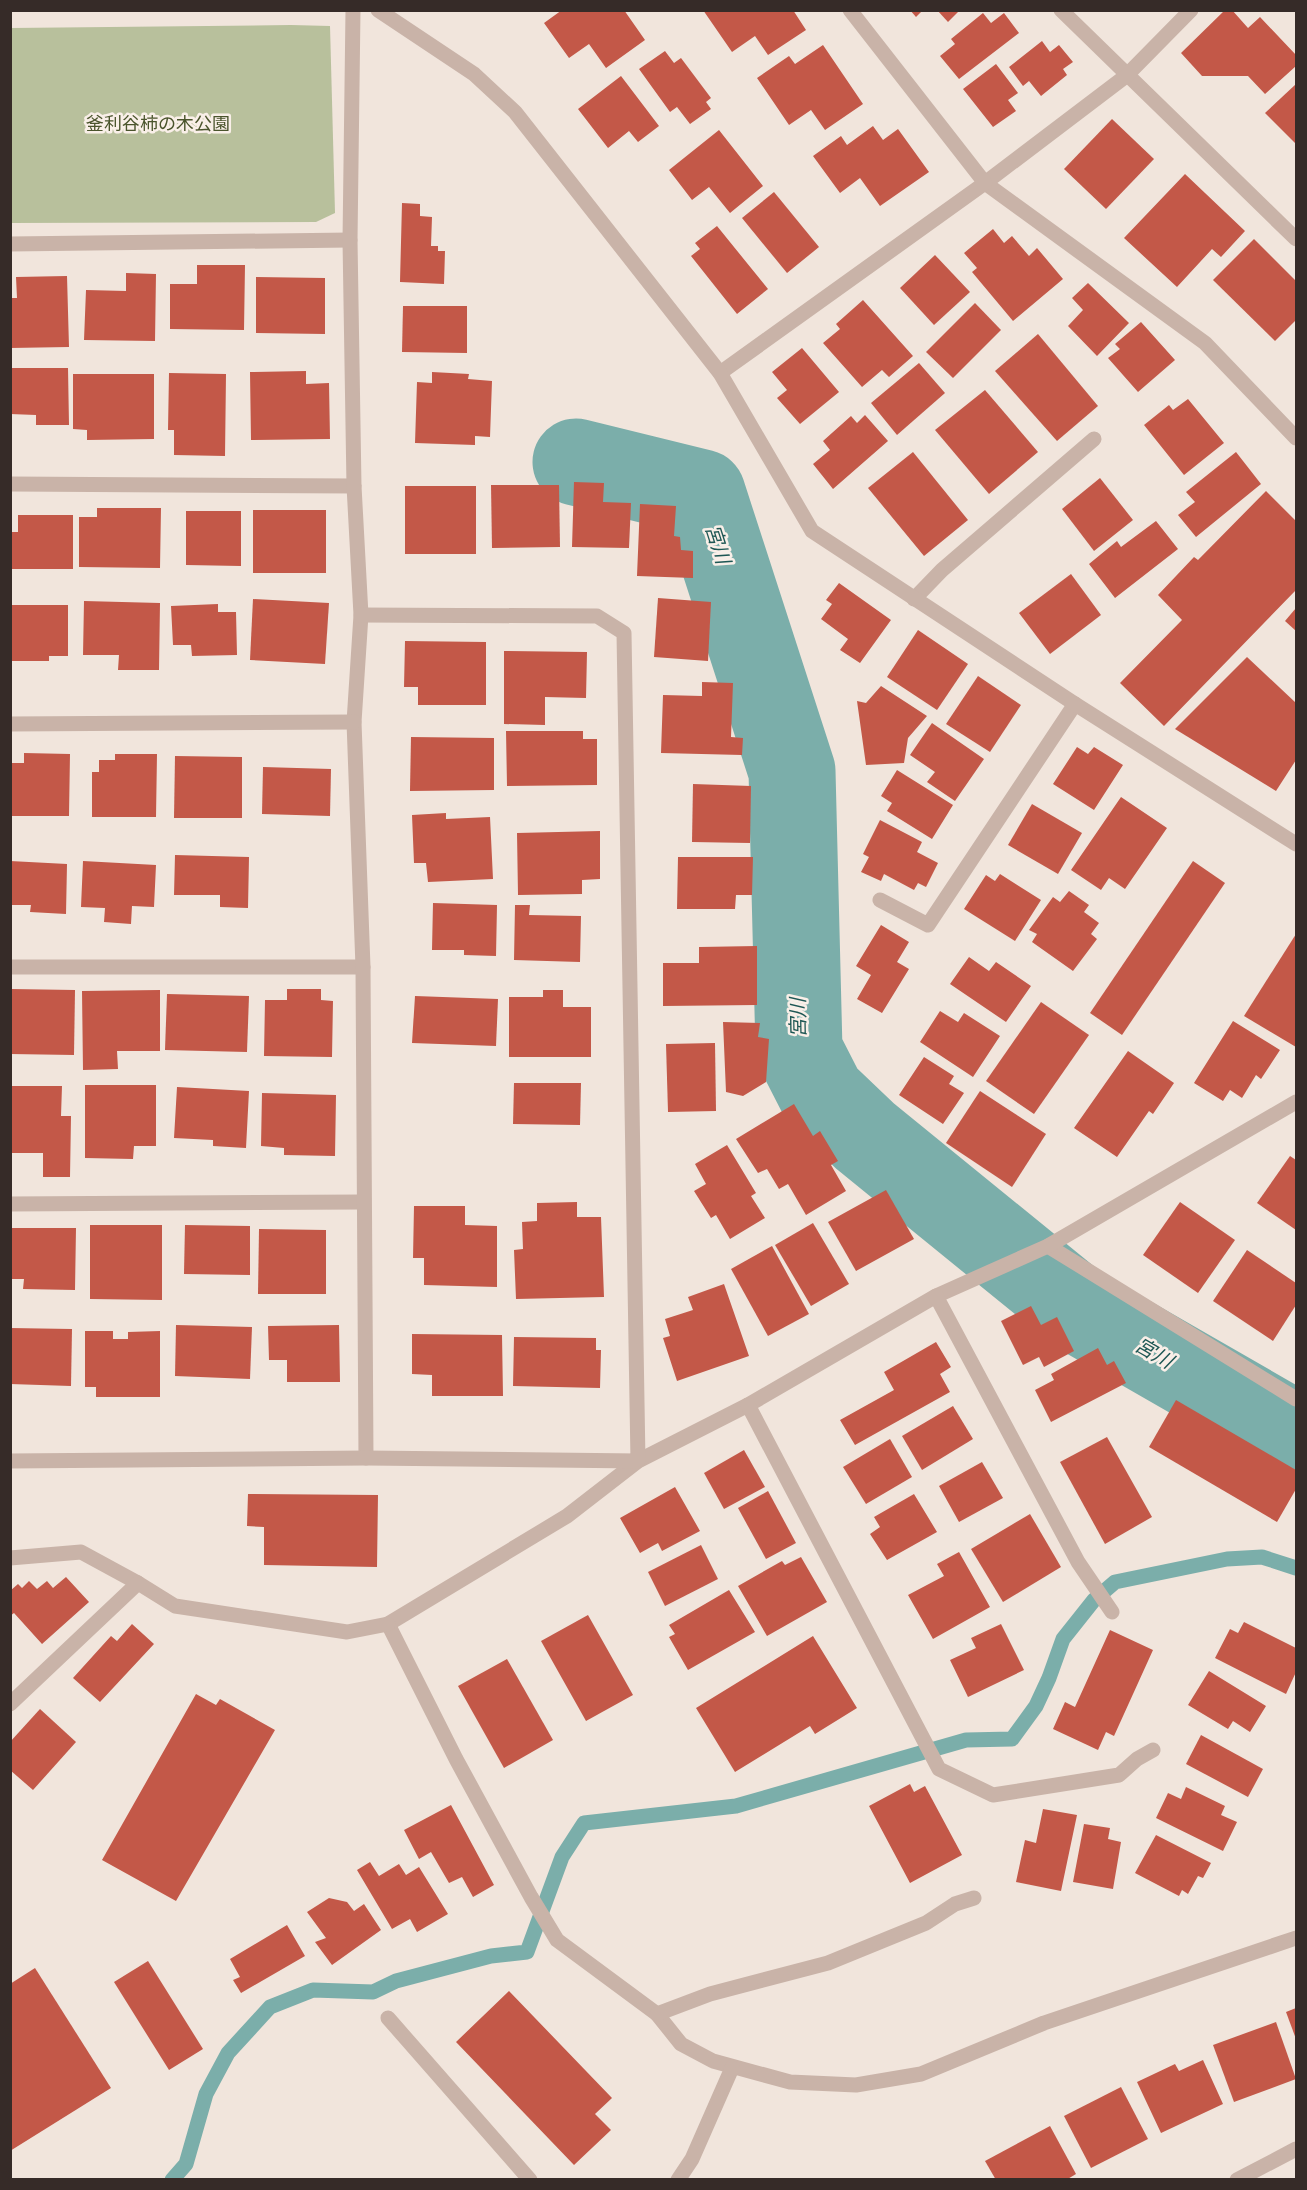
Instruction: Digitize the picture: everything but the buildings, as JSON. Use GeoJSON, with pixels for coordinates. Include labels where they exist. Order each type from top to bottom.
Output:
{"type":"FeatureCollection","features":[{"type":"Feature","properties":{"kind":"street"},"geometry":{"type":"LineString","coordinates":[[353,10],[350,240],[354,486],[361,615],[354,722],[363,967],[366,1458]]}},
{"type":"Feature","properties":{"kind":"street"},"geometry":{"type":"LineString","coordinates":[[378,10],[474,74],[515,112],[720,373],[812,531],[1075,704],[1296,844]]}},
{"type":"Feature","properties":{"kind":"street"},"geometry":{"type":"LineString","coordinates":[[850,10],[985,183],[1204,343],[1296,438]]}},
{"type":"Feature","properties":{"kind":"street"},"geometry":{"type":"LineString","coordinates":[[1061,10],[1126,76],[1296,239]]}},
{"type":"Feature","properties":{"kind":"street"},"geometry":{"type":"LineString","coordinates":[[720,373],[985,183],[1126,76],[1191,10]]}},
{"type":"Feature","properties":{"kind":"street"},"geometry":{"type":"LineString","coordinates":[[10,244],[350,240]]}},
{"type":"Feature","properties":{"kind":"street"},"geometry":{"type":"LineString","coordinates":[[914,598],[942,570],[1094,439]]}},
{"type":"Feature","properties":{"kind":"street"},"geometry":{"type":"LineString","coordinates":[[10,484],[354,486]]}},
{"type":"Feature","properties":{"kind":"street"},"geometry":{"type":"LineString","coordinates":[[361,615],[597,616],[624,633],[638,1461]]}},
{"type":"Feature","properties":{"kind":"street"},"geometry":{"type":"LineString","coordinates":[[880,900],[928,925],[1075,704]]}},
{"type":"Feature","properties":{"kind":"street"},"geometry":{"type":"LineString","coordinates":[[10,724],[354,722]]}},
{"type":"Feature","properties":{"kind":"street"},"geometry":{"type":"LineString","coordinates":[[10,967],[363,967]]}},
{"type":"Feature","properties":{"kind":"street"},"geometry":{"type":"LineString","coordinates":[[10,1558],[81,1552],[175,1606],[347,1632],[388,1624],[567,1516],[638,1461],[748,1405],[942,1294],[1043,1248],[1296,1102]]}},
{"type":"Feature","properties":{"kind":"street"},"geometry":{"type":"LineString","coordinates":[[10,1204],[363,1202]]}},
{"type":"Feature","properties":{"kind":"street"},"geometry":{"type":"LineString","coordinates":[[1043,1248],[1296,1399]]}},
{"type":"Feature","properties":{"kind":"street"},"geometry":{"type":"LineString","coordinates":[[942,1294],[1078,1562],[1109,1608]]}},
{"type":"Feature","properties":{"kind":"street"},"geometry":{"type":"LineString","coordinates":[[748,1405],[939,1769],[993,1795],[1119,1775],[1137,1759],[1153,1750]]}},
{"type":"Feature","properties":{"kind":"street"},"geometry":{"type":"LineString","coordinates":[[10,1461],[366,1458],[638,1461]]}},
{"type":"Feature","properties":{"kind":"street"},"geometry":{"type":"LineString","coordinates":[[10,1704],[138,1583]]}},
{"type":"Feature","properties":{"kind":"street"},"geometry":{"type":"LineString","coordinates":[[388,1624],[456,1759],[557,1940],[657,2014],[681,2044],[732,2068],[790,2082],[856,2085],[921,2074],[1044,2023],[1296,1938]]}},
{"type":"Feature","properties":{"kind":"street"},"geometry":{"type":"LineString","coordinates":[[657,2014],[710,1994],[828,1963],[926,1923],[955,1905],[974,1898]]}},
{"type":"Feature","properties":{"kind":"street"},"geometry":{"type":"LineString","coordinates":[[388,2018],[530,2180]]}},
{"type":"Feature","properties":{"kind":"street"},"geometry":{"type":"LineString","coordinates":[[678,2180],[692,2159],[732,2068]]}},
{"type":"Feature","properties":{"kind":"street"},"geometry":{"type":"LineString","coordinates":[[1237,2180],[1296,2149]]}},
{"type":"Feature","properties":{"kind":"green space","name":"釜利谷柿の木公園"},"geometry":{"type":"Polygon","coordinates":[[[330,26],[335,213],[316,222],[11,223],[11,28],[330,26]]]}},
{"type":"Feature","properties":{"kind":"waterway","name":"宮川"},"geometry":{"type":"LineString","coordinates":[[576,462],[702,493],[792,771],[799,1050],[822,1095],[865,1136],[1080,1311],[1296,1435]]}},
{"type":"Feature","properties":{"kind":"waterway"},"geometry":{"type":"LineString","coordinates":[[172,2180],[186,2164],[206,2094],[228,2053],[270,2007],[313,1990],[373,1992],[396,1981],[491,1956],[527,1952],[562,1857],[584,1823],[736,1806],[966,1740],[1012,1739],[1036,1706],[1063,1639],[1094,1600],[1115,1582],[1227,1559],[1262,1557],[1296,1568]]}}]}
